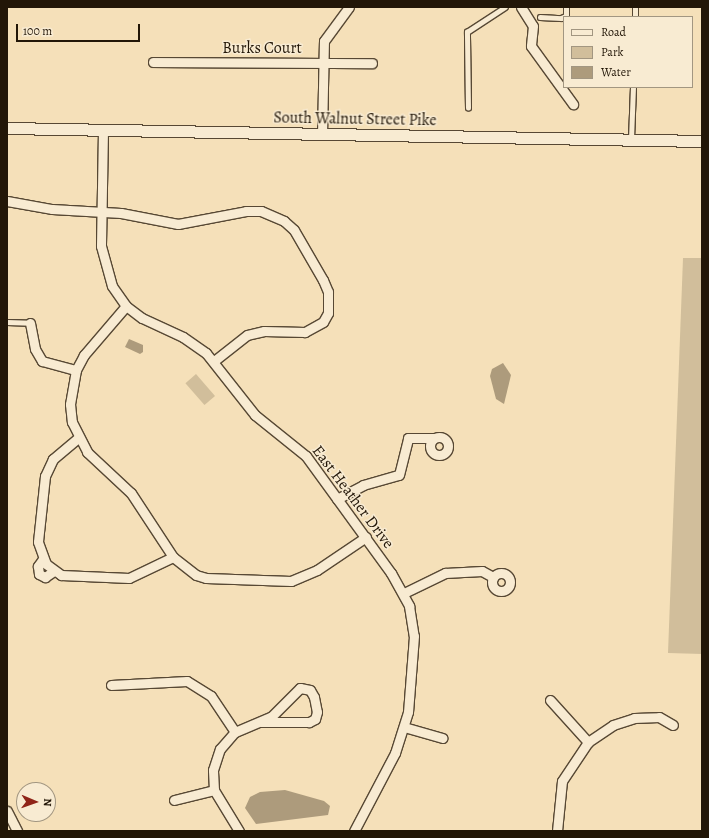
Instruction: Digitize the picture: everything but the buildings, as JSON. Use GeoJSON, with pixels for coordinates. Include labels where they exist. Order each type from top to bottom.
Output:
{"type":"FeatureCollection","features":[{"type":"Feature","properties":{"kind":"street"},"geometry":{"type":"LineString","coordinates":[[322,134],[324,40],[349,7]]}},
{"type":"Feature","properties":{"kind":"street"},"geometry":{"type":"LineString","coordinates":[[521,7],[533,26],[531,46],[573,104]]}},
{"type":"Feature","properties":{"kind":"street","name":"Burks Court"},"geometry":{"type":"LineString","coordinates":[[153,62],[372,63]]}},
{"type":"Feature","properties":{"kind":"street","name":"South Walnut Street Pike"},"geometry":{"type":"LineString","coordinates":[[7,128],[702,141]]}},
{"type":"Feature","properties":{"kind":"street"},"geometry":{"type":"LineString","coordinates":[[104,130],[102,212],[105,271],[126,306],[84,355],[76,370],[70,404],[78,438],[87,452],[131,493],[173,557],[196,575],[206,578],[291,581],[317,570],[366,537]]}},
{"type":"Feature","properties":{"kind":"street"},"geometry":{"type":"LineString","coordinates":[[7,201],[52,209],[102,212],[178,224],[261,211],[275,216],[294,230],[328,292],[328,313],[323,322],[305,332],[264,331],[247,336],[214,361]]}},
{"type":"Feature","properties":{"kind":"street","name":"East Heather Drive"},"geometry":{"type":"LineString","coordinates":[[126,306],[182,337],[214,361],[255,415],[306,456],[366,537],[404,593],[414,636],[411,699],[396,753],[358,830]]}},
{"type":"Feature","properties":{"kind":"street"},"geometry":{"type":"LineString","coordinates":[[30,323],[35,349],[42,361],[76,370]]}},
{"type":"Feature","properties":{"kind":"street"},"geometry":{"type":"LineString","coordinates":[[78,438],[53,459],[45,476],[38,542],[43,559],[54,572],[81,578],[129,578],[173,557]]}},
{"type":"Feature","properties":{"kind":"street"},"geometry":{"type":"LineString","coordinates":[[338,500],[363,484],[399,475],[408,438],[434,438]]}},
{"type":"Feature","properties":{"kind":"street"},"geometry":{"type":"LineString","coordinates":[[404,593],[445,573],[482,571],[493,577]]}},
{"type":"Feature","properties":{"kind":"street"},"geometry":{"type":"LineString","coordinates":[[111,685],[187,681],[211,696],[235,732]]}},
{"type":"Feature","properties":{"kind":"street"},"geometry":{"type":"LineString","coordinates":[[239,831],[214,790],[217,755],[235,732],[262,722],[309,722],[315,719],[317,712],[314,697],[310,690],[300,688],[262,722]]}},
{"type":"Feature","properties":{"kind":"street"},"geometry":{"type":"LineString","coordinates":[[550,700],[588,742]]}},
{"type":"Feature","properties":{"kind":"street"},"geometry":{"type":"LineString","coordinates":[[557,831],[562,781],[588,742],[613,725],[634,718],[659,717],[673,725]]}},
{"type":"Feature","properties":{"kind":"street"},"geometry":{"type":"LineString","coordinates":[[404,727],[442,738]]}},
{"type":"Feature","properties":{"kind":"street"},"geometry":{"type":"LineString","coordinates":[[174,800],[214,790]]}},
{"type":"Feature","properties":{"kind":"street"},"geometry":{"type":"LineString","coordinates":[[7,811],[17,831]]}},
{"type":"Feature","properties":{"kind":"lane"},"geometry":{"type":"LineString","coordinates":[[468,108],[466,32],[504,7]]}},
{"type":"Feature","properties":{"kind":"lane"},"geometry":{"type":"LineString","coordinates":[[540,17],[563,17]]}},
{"type":"Feature","properties":{"kind":"lane"},"geometry":{"type":"LineString","coordinates":[[631,139],[633,88]]}},
{"type":"Feature","properties":{"kind":"lane"},"geometry":{"type":"LineString","coordinates":[[7,322],[30,323]]}},
{"type":"Feature","properties":{"kind":"green space"},"geometry":{"type":"Polygon","coordinates":[[[683,258],[702,258],[702,654],[668,653],[683,258]]]}},
{"type":"Feature","properties":{"kind":"green space"},"geometry":{"type":"Polygon","coordinates":[[[196,374],[215,396],[204,405],[185,383],[196,374]]]}},
{"type":"Feature","properties":{"kind":"water"},"geometry":{"type":"Polygon","coordinates":[[[129,339],[143,345],[143,352],[140,354],[125,347],[129,339]]]}},
{"type":"Feature","properties":{"kind":"water"},"geometry":{"type":"Polygon","coordinates":[[[503,363],[511,375],[504,404],[496,399],[490,376],[492,369],[503,363]]]}},
{"type":"Feature","properties":{"kind":"water"},"geometry":{"type":"Polygon","coordinates":[[[285,790],[324,801],[330,806],[328,815],[256,824],[245,808],[250,797],[260,792],[285,790]]]}}]}
